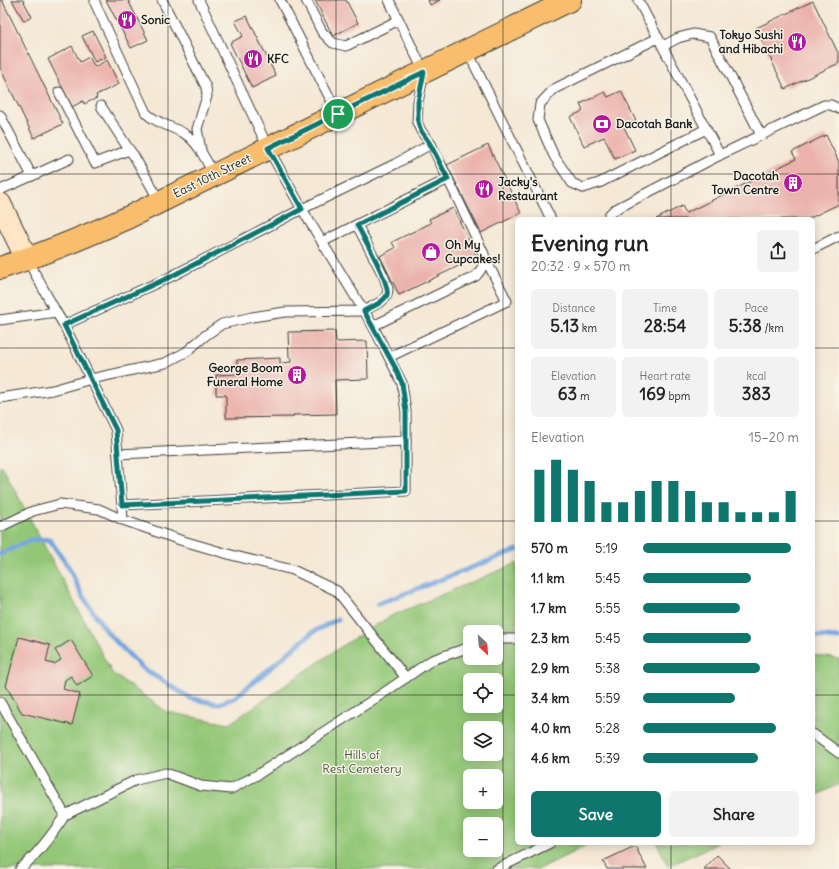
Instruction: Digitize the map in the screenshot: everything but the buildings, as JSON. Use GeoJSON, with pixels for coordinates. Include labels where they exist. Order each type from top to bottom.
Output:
{"type":"FeatureCollection","features":[{"type":"Feature","properties":{"kind":"main road","name":"East 10th Street"},"geometry":{"type":"LineString","coordinates":[[0,268],[88,236],[570,0]]}},
{"type":"Feature","properties":{"kind":"street"},"geometry":{"type":"LineString","coordinates":[[0,204],[27,259]]}},
{"type":"Feature","properties":{"kind":"lane"},"geometry":{"type":"LineString","coordinates":[[95,0],[95,3],[146,113],[152,119],[186,135],[201,150]]}},
{"type":"Feature","properties":{"kind":"lane"},"geometry":{"type":"LineString","coordinates":[[162,0],[206,87],[207,96],[197,129],[201,150],[214,175]]}},
{"type":"Feature","properties":{"kind":"lane"},"geometry":{"type":"LineString","coordinates":[[122,505],[406,491],[406,412],[402,383],[373,326],[302,209],[268,148],[199,0]]}},
{"type":"Feature","properties":{"kind":"lane"},"geometry":{"type":"LineString","coordinates":[[280,0],[338,114]]}},
{"type":"Feature","properties":{"kind":"lane"},"geometry":{"type":"LineString","coordinates":[[306,0],[322,32],[333,43],[346,46],[399,20]]}},
{"type":"Feature","properties":{"kind":"lane"},"geometry":{"type":"LineString","coordinates":[[389,0],[424,72],[418,102],[417,118],[421,131],[430,144],[448,179],[506,301],[389,357]]}},
{"type":"Feature","properties":{"kind":"lane"},"geometry":{"type":"LineString","coordinates":[[638,0],[720,156]]}},
{"type":"Feature","properties":{"kind":"lane"},"geometry":{"type":"LineString","coordinates":[[663,46],[678,38],[693,34],[710,37],[762,135]]}},
{"type":"Feature","properties":{"kind":"lane"},"geometry":{"type":"LineString","coordinates":[[658,38],[554,89],[540,104],[538,120],[554,156],[572,183],[583,188],[599,183],[706,128]]}},
{"type":"Feature","properties":{"kind":"lane"},"geometry":{"type":"LineString","coordinates":[[467,50],[550,217]]}},
{"type":"Feature","properties":{"kind":"lane"},"geometry":{"type":"LineString","coordinates":[[59,92],[95,163],[129,150]]}},
{"type":"Feature","properties":{"kind":"lane"},"geometry":{"type":"LineString","coordinates":[[607,217],[614,210],[824,105],[838,107]]}},
{"type":"Feature","properties":{"kind":"lane"},"geometry":{"type":"LineString","coordinates":[[101,106],[134,156],[160,202]]}},
{"type":"Feature","properties":{"kind":"lane"},"geometry":{"type":"LineString","coordinates":[[0,115],[32,176]]}},
{"type":"Feature","properties":{"kind":"lane"},"geometry":{"type":"LineString","coordinates":[[64,325],[170,277],[302,209],[395,164],[430,144]]}},
{"type":"Feature","properties":{"kind":"lane"},"geometry":{"type":"LineString","coordinates":[[0,190],[69,159]]}},
{"type":"Feature","properties":{"kind":"lane"},"geometry":{"type":"LineString","coordinates":[[322,242],[448,179]]}},
{"type":"Feature","properties":{"kind":"lane"},"geometry":{"type":"LineString","coordinates":[[0,398],[53,390],[91,379],[165,363],[186,352],[222,324],[252,317],[285,312],[364,311],[382,301],[387,295],[388,289],[384,277],[357,225]]}},
{"type":"Feature","properties":{"kind":"lane"},"geometry":{"type":"LineString","coordinates":[[815,248],[839,236]]}},
{"type":"Feature","properties":{"kind":"lane"},"geometry":{"type":"LineString","coordinates":[[373,326],[476,276],[485,261],[484,254]]}},
{"type":"Feature","properties":{"kind":"lane"},"geometry":{"type":"LineString","coordinates":[[27,259],[64,325],[116,430],[123,520]]}},
{"type":"Feature","properties":{"kind":"lane"},"geometry":{"type":"LineString","coordinates":[[0,320],[56,312]]}},
{"type":"Feature","properties":{"kind":"lane"},"geometry":{"type":"LineString","coordinates":[[118,454],[406,441]]}},
{"type":"Feature","properties":{"kind":"lane"},"geometry":{"type":"LineString","coordinates":[[0,527],[33,511],[60,504],[99,509],[123,520],[180,540],[293,570],[337,591],[406,678]]}},
{"type":"Feature","properties":{"kind":"lane"},"geometry":{"type":"LineString","coordinates":[[503,639],[515,639]]}},
{"type":"Feature","properties":{"kind":"lane"},"geometry":{"type":"LineString","coordinates":[[20,869],[27,864],[50,837],[65,815],[136,780],[166,773],[201,786],[231,789],[257,775],[432,660],[463,649]]}},
{"type":"Feature","properties":{"kind":"lane"},"geometry":{"type":"LineString","coordinates":[[0,702],[65,815]]}},
{"type":"Feature","properties":{"kind":"lane"},"geometry":{"type":"LineString","coordinates":[[815,735],[839,753]]}},
{"type":"Feature","properties":{"kind":"lane"},"geometry":{"type":"LineString","coordinates":[[497,869],[546,845]]}},
{"type":"Feature","properties":{"kind":"green space","name":"Hills of Rest Cemetery"},"geometry":{"type":"Polygon","coordinates":[[[0,466],[2,466],[112,673],[167,712],[229,724],[345,644],[391,616],[515,564],[515,845],[588,845],[539,869],[0,869],[0,466]]]}},
{"type":"Feature","properties":{"kind":"green space"},"geometry":{"type":"Polygon","coordinates":[[[815,655],[839,659],[839,784],[815,796],[815,655]]]}},
{"type":"Feature","properties":{"kind":"green space"},"geometry":{"type":"Polygon","coordinates":[[[658,845],[715,845],[668,866],[658,845]]]}},
{"type":"Feature","properties":{"kind":"waterway"},"geometry":{"type":"LineString","coordinates":[[0,554],[31,540],[49,539],[68,566],[83,597],[107,632],[142,668],[190,698],[218,704],[236,697],[313,632],[338,619]]}},
{"type":"Feature","properties":{"kind":"waterway"},"geometry":{"type":"LineString","coordinates":[[378,604],[515,551]]}},
{"type":"Feature","properties":{"kind":"waterway"},"geometry":{"type":"LineString","coordinates":[[815,636],[839,638]]}},
{"type":"Feature","properties":{"kind":"place","name":"Sonic"},"geometry":{"type":"Point","coordinates":[127,20]}},
{"type":"Feature","properties":{"kind":"place","name":"Tokyo Sushi and Hibachi"},"geometry":{"type":"Point","coordinates":[797,42]}},
{"type":"Feature","properties":{"kind":"place","name":"KFC"},"geometry":{"type":"Point","coordinates":[253,59]}},
{"type":"Feature","properties":{"kind":"place","name":"Dacotah Bank"},"geometry":{"type":"Point","coordinates":[602,124]}},
{"type":"Feature","properties":{"kind":"place","name":"Dacotah Town Centre"},"geometry":{"type":"Point","coordinates":[793,183]}},
{"type":"Feature","properties":{"kind":"place","name":"Jacky's Restaurant"},"geometry":{"type":"Point","coordinates":[484,189]}},
{"type":"Feature","properties":{"kind":"place","name":"Oh My Cupcakes!"},"geometry":{"type":"Point","coordinates":[431,252]}},
{"type":"Feature","properties":{"kind":"place","name":"George Boom Funeral Home"},"geometry":{"type":"Point","coordinates":[297,375]}},
{"type":"Feature","properties":{"kind":"route"},"geometry":{"type":"LineString","coordinates":[[424,72],[418,102],[417,118],[421,131],[430,144],[448,179],[357,225],[384,277],[388,289],[387,295],[382,301],[364,311],[396,369],[402,383],[406,412],[406,491],[122,505],[116,430],[64,325],[170,277],[302,209],[268,148],[338,114],[424,72]]}}]}
